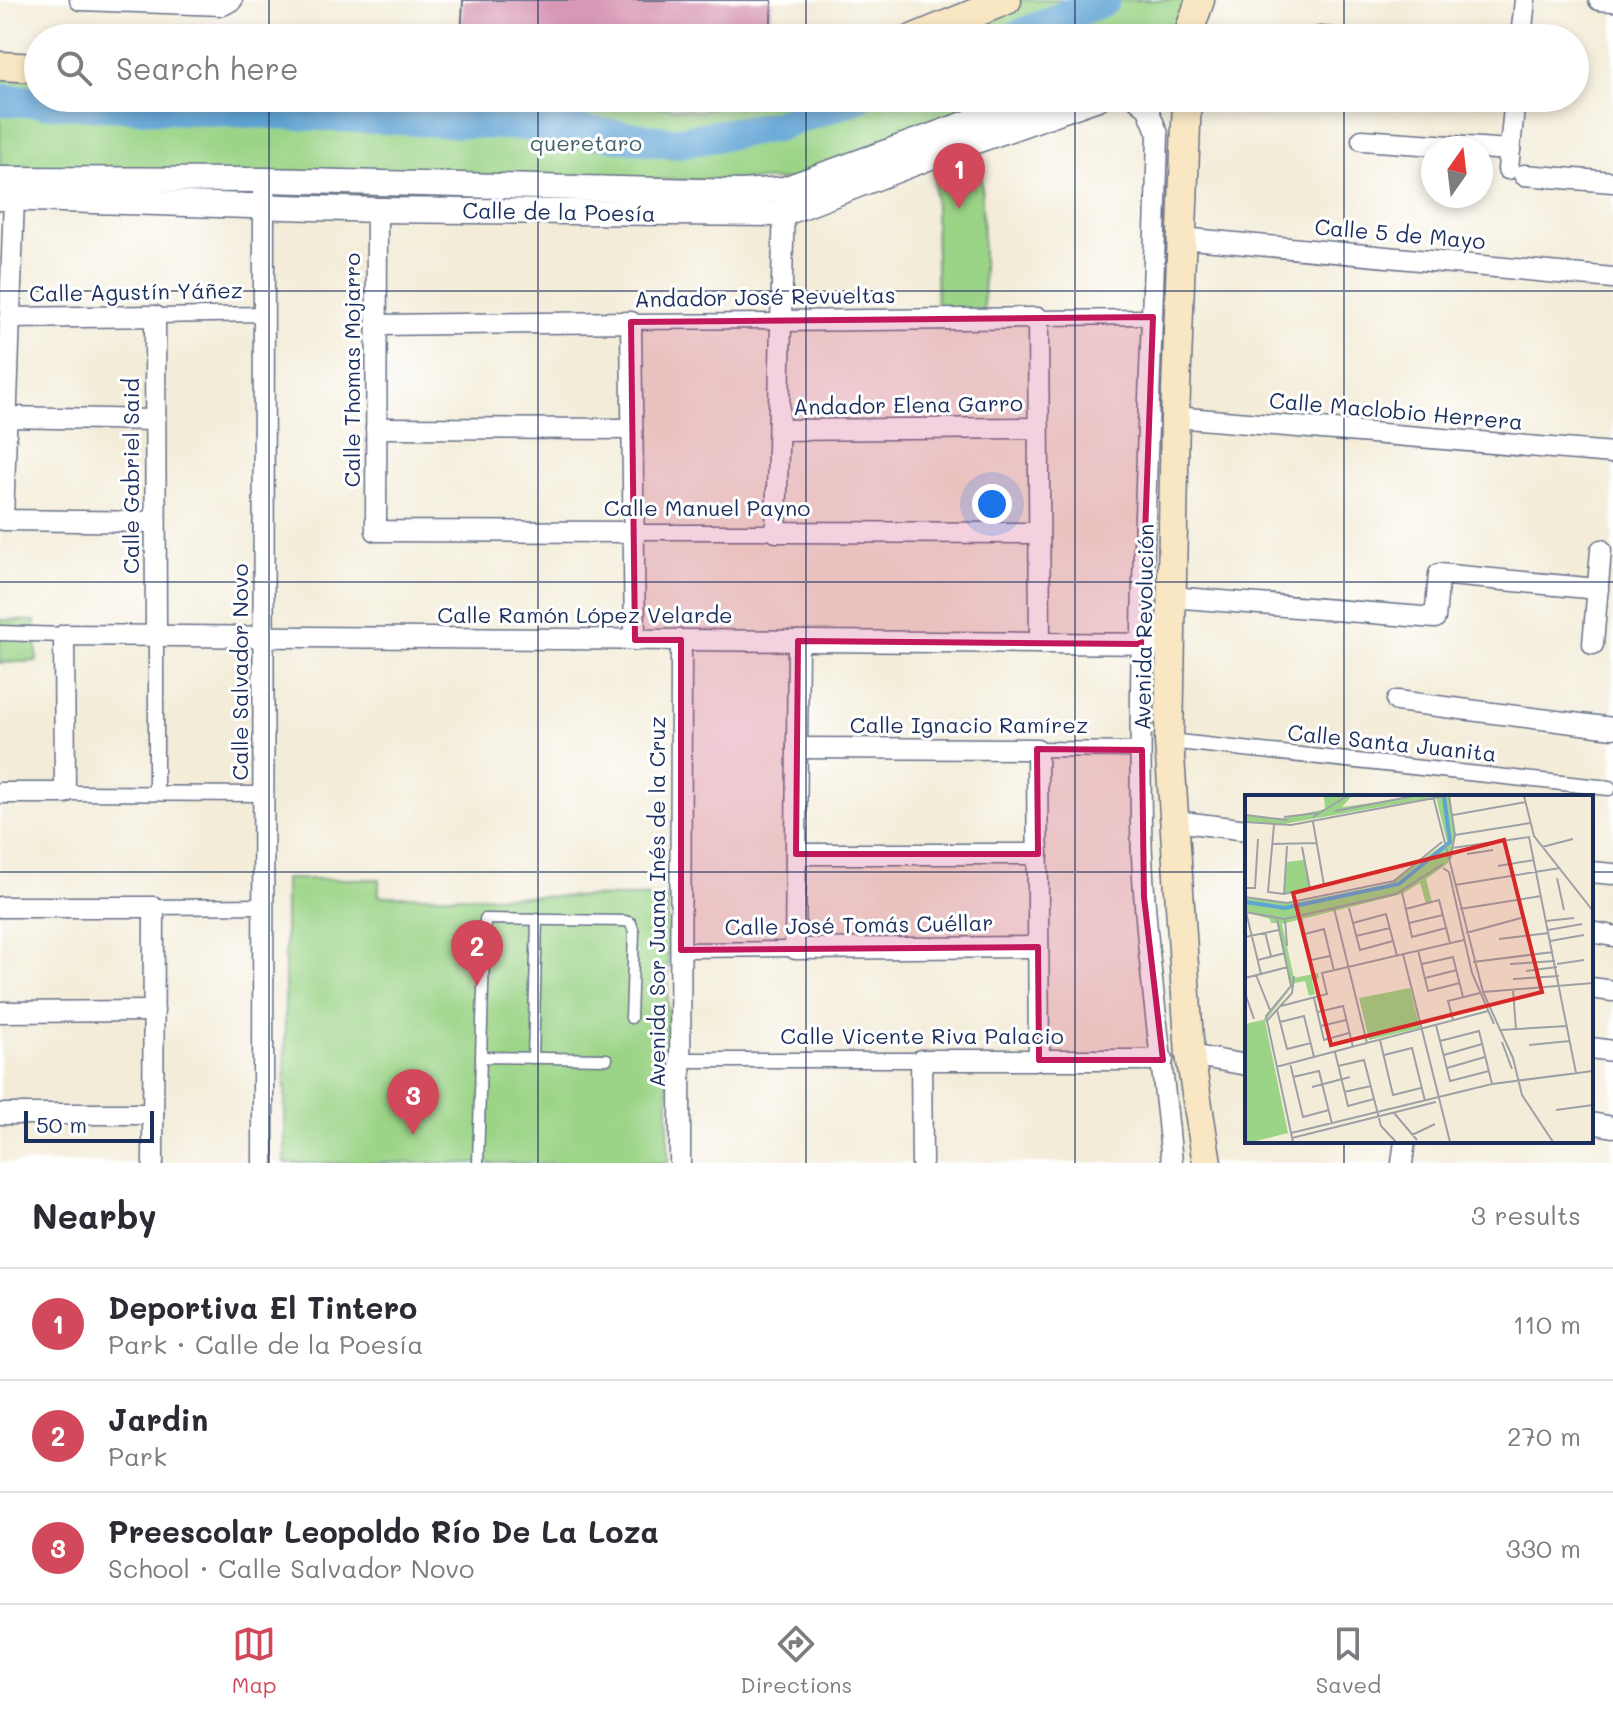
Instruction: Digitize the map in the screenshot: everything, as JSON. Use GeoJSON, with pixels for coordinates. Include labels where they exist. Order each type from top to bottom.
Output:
{"type":"FeatureCollection","features":[{"type":"Feature","properties":{"kind":"main road"},"geometry":{"type":"LineString","coordinates":[[948,24],[1007,0]]}},
{"type":"Feature","properties":{"kind":"main road"},"geometry":{"type":"LineString","coordinates":[[1176,0],[1182,24]]}},
{"type":"Feature","properties":{"kind":"main road"},"geometry":{"type":"LineString","coordinates":[[1191,24],[1200,0]]}},
{"type":"Feature","properties":{"kind":"main road"},"geometry":{"type":"LineString","coordinates":[[0,66],[24,67]]}},
{"type":"Feature","properties":{"kind":"main road","name":"Avenida Revolución"},"geometry":{"type":"LineString","coordinates":[[1186,112],[1175,417],[1169,741],[1175,821],[1176,1057],[1207,1163]]}},
{"type":"Feature","properties":{"kind":"street"},"geometry":{"type":"LineString","coordinates":[[80,0],[223,5],[232,0]]}},
{"type":"Feature","properties":{"kind":"street"},"geometry":{"type":"LineString","coordinates":[[1522,24],[1525,0]]}},
{"type":"Feature","properties":{"kind":"street"},"geometry":{"type":"LineString","coordinates":[[1599,0],[1613,1]]}},
{"type":"Feature","properties":{"kind":"street","name":"Calle de la Poesía"},"geometry":{"type":"LineString","coordinates":[[5,191],[264,180],[742,192],[784,189],[998,112]]}},
{"type":"Feature","properties":{"kind":"street","name":"Calle de la Poesía"},"geometry":{"type":"LineString","coordinates":[[5,191],[377,210],[783,214],[1058,112]]}},
{"type":"Feature","properties":{"kind":"street","name":"Avenida Revolución"},"geometry":{"type":"LineString","coordinates":[[1150,112],[1158,134],[1141,644],[1144,897],[1176,1057],[1172,1163]]}},
{"type":"Feature","properties":{"kind":"street"},"geometry":{"type":"LineString","coordinates":[[1514,164],[1515,112]]}},
{"type":"Feature","properties":{"kind":"street"},"geometry":{"type":"LineString","coordinates":[[1362,140],[1613,182]]}},
{"type":"Feature","properties":{"kind":"street","name":"Calle Salvador Novo"},"geometry":{"type":"LineString","coordinates":[[263,1163],[264,180]]}},
{"type":"Feature","properties":{"kind":"street"},"geometry":{"type":"LineString","coordinates":[[776,532],[784,189]]}},
{"type":"Feature","properties":{"kind":"street"},"geometry":{"type":"LineString","coordinates":[[5,191],[9,318],[2,520],[155,522]]}},
{"type":"Feature","properties":{"kind":"street","name":"Calle Thomas Mojarro"},"geometry":{"type":"LineString","coordinates":[[376,531],[377,210]]}},
{"type":"Feature","properties":{"kind":"street","name":"Calle 5 de Mayo"},"geometry":{"type":"LineString","coordinates":[[1182,238],[1613,278]]}},
{"type":"Feature","properties":{"kind":"street","name":"Calle Agustín Yáñez"},"geometry":{"type":"LineString","coordinates":[[9,318],[264,314]]}},
{"type":"Feature","properties":{"kind":"street","name":"Calle Gabriel Said"},"geometry":{"type":"LineString","coordinates":[[155,316],[156,636]]}},
{"type":"Feature","properties":{"kind":"street","name":"Andador José Revueltas"},"geometry":{"type":"LineString","coordinates":[[377,325],[1153,317]]}},
{"type":"Feature","properties":{"kind":"street"},"geometry":{"type":"LineString","coordinates":[[1038,318],[1040,643]]}},
{"type":"Feature","properties":{"kind":"street"},"geometry":{"type":"LineString","coordinates":[[631,322],[635,640]]}},
{"type":"Feature","properties":{"kind":"street","name":"Calle Maclobio Herrera"},"geometry":{"type":"LineString","coordinates":[[1175,417],[1613,453]]}},
{"type":"Feature","properties":{"kind":"street"},"geometry":{"type":"LineString","coordinates":[[4,430],[154,420]]}},
{"type":"Feature","properties":{"kind":"street"},"geometry":{"type":"LineString","coordinates":[[376,428],[632,429]]}},
{"type":"Feature","properties":{"kind":"street","name":"Andador Elena Garro"},"geometry":{"type":"LineString","coordinates":[[779,430],[1038,428]]}},
{"type":"Feature","properties":{"kind":"street","name":"Calle Manuel Payno"},"geometry":{"type":"LineString","coordinates":[[376,531],[1039,533]]}},
{"type":"Feature","properties":{"kind":"street"},"geometry":{"type":"LineString","coordinates":[[1593,644],[1601,550]]}},
{"type":"Feature","properties":{"kind":"street"},"geometry":{"type":"LineString","coordinates":[[1171,597],[1435,618],[1439,574],[1598,589]]}},
{"type":"Feature","properties":{"kind":"street","name":"Calle Ramón López Velarde"},"geometry":{"type":"LineString","coordinates":[[0,633],[1170,644]]}},
{"type":"Feature","properties":{"kind":"street"},"geometry":{"type":"LineString","coordinates":[[64,635],[65,793]]}},
{"type":"Feature","properties":{"kind":"street"},"geometry":{"type":"LineString","coordinates":[[156,636],[156,793]]}},
{"type":"Feature","properties":{"kind":"street","name":"Avenida Sor Juana Inés de la Cruz"},"geometry":{"type":"LineString","coordinates":[[680,1163],[681,640]]}},
{"type":"Feature","properties":{"kind":"street"},"geometry":{"type":"LineString","coordinates":[[795,949],[798,641]]}},
{"type":"Feature","properties":{"kind":"street"},"geometry":{"type":"LineString","coordinates":[[1397,701],[1613,728]]}},
{"type":"Feature","properties":{"kind":"street","name":"Calle Santa Juanita"},"geometry":{"type":"LineString","coordinates":[[1169,741],[1609,788]]}},
{"type":"Feature","properties":{"kind":"street","name":"Calle Ignacio Ramírez"},"geometry":{"type":"LineString","coordinates":[[797,748],[1142,750]]}},
{"type":"Feature","properties":{"kind":"street"},"geometry":{"type":"LineString","coordinates":[[1037,749],[1039,1060]]}},
{"type":"Feature","properties":{"kind":"street"},"geometry":{"type":"LineString","coordinates":[[0,793],[263,794]]}},
{"type":"Feature","properties":{"kind":"street"},"geometry":{"type":"LineString","coordinates":[[1175,821],[1245,830]]}},
{"type":"Feature","properties":{"kind":"street"},"geometry":{"type":"LineString","coordinates":[[796,854],[1038,854]]}},
{"type":"Feature","properties":{"kind":"street"},"geometry":{"type":"LineString","coordinates":[[1593,872],[1613,874]]}},
{"type":"Feature","properties":{"kind":"street"},"geometry":{"type":"LineString","coordinates":[[0,907],[263,906]]}},
{"type":"Feature","properties":{"kind":"street"},"geometry":{"type":"LineString","coordinates":[[153,1163],[154,907]]}},
{"type":"Feature","properties":{"kind":"street"},"geometry":{"type":"LineString","coordinates":[[1593,932],[1613,936]]}},
{"type":"Feature","properties":{"kind":"street","name":"Calle José Tomás Cuéllar"},"geometry":{"type":"LineString","coordinates":[[681,950],[1038,947]]}},
{"type":"Feature","properties":{"kind":"street"},"geometry":{"type":"LineString","coordinates":[[1593,988],[1613,991]]}},
{"type":"Feature","properties":{"kind":"street"},"geometry":{"type":"LineString","coordinates":[[0,1012],[154,1011]]}},
{"type":"Feature","properties":{"kind":"street"},"geometry":{"type":"LineString","coordinates":[[1593,1048],[1613,1051]]}},
{"type":"Feature","properties":{"kind":"street","name":"Calle Vicente Riva Palacio"},"geometry":{"type":"LineString","coordinates":[[681,1060],[1176,1057],[1245,1065]]}},
{"type":"Feature","properties":{"kind":"street"},"geometry":{"type":"LineString","coordinates":[[921,1060],[922,1163]]}},
{"type":"Feature","properties":{"kind":"street"},"geometry":{"type":"LineString","coordinates":[[0,1114],[153,1114]]}},
{"type":"Feature","properties":{"kind":"street"},"geometry":{"type":"LineString","coordinates":[[1593,1123],[1613,1127]]}},
{"type":"Feature","properties":{"kind":"street"},"geometry":{"type":"LineString","coordinates":[[1402,1163],[1405,1143]]}},
{"type":"Feature","properties":{"kind":"lane"},"geometry":{"type":"LineString","coordinates":[[478,1163],[485,919],[631,923],[634,932],[631,1018]]}},
{"type":"Feature","properties":{"kind":"lane"},"geometry":{"type":"LineString","coordinates":[[533,1058],[537,919]]}},
{"type":"Feature","properties":{"kind":"lane"},"geometry":{"type":"LineString","coordinates":[[481,1057],[607,1059]]}},
{"type":"Feature","properties":{"kind":"highlighted area"},"geometry":{"type":"Polygon","coordinates":[[[1153,317],[1141,644],[798,641],[796,854],[1038,854],[1037,749],[1142,750],[1144,897],[1163,1060],[1039,1060],[1038,947],[681,950],[681,640],[635,640],[631,322],[1153,317]]]}},
{"type":"Feature","properties":{"kind":"green space"},"geometry":{"type":"Polygon","coordinates":[[[1003,0],[1208,0],[1195,24],[947,24],[1003,0]]]}},
{"type":"Feature","properties":{"kind":"green space","name":"queretaro"},"geometry":{"type":"Polygon","coordinates":[[[0,78],[24,78],[24,112],[998,112],[809,180],[0,178],[0,78]]]}},
{"type":"Feature","properties":{"kind":"green space"},"geometry":{"type":"Polygon","coordinates":[[[1002,112],[1049,112],[981,137],[984,319],[937,320],[934,155],[783,207],[405,203],[0,183],[756,194],[1002,112]]]}},
{"type":"Feature","properties":{"kind":"green space"},"geometry":{"type":"Polygon","coordinates":[[[0,620],[35,621],[37,661],[0,663],[0,620]]]}},
{"type":"Feature","properties":{"kind":"green space"},"geometry":{"type":"Polygon","coordinates":[[[285,879],[379,879],[379,896],[668,897],[668,1163],[285,1163],[285,879]]]}},
{"type":"Feature","properties":{"kind":"building"},"geometry":{"type":"Polygon","coordinates":[[[463,0],[772,0],[771,24],[462,24],[463,0]]]}},
{"type":"Feature","properties":{"kind":"waterway"},"geometry":{"type":"LineString","coordinates":[[1047,24],[1104,0]]}},
{"type":"Feature","properties":{"kind":"waterway"},"geometry":{"type":"LineString","coordinates":[[0,100],[24,101]]}},
{"type":"Feature","properties":{"kind":"waterway"},"geometry":{"type":"LineString","coordinates":[[252,112],[545,126],[673,143],[776,126],[816,112]]}},
{"type":"Feature","properties":{"kind":"place","name":"Deportiva El Tintero"},"geometry":{"type":"Point","coordinates":[959,209]}},
{"type":"Feature","properties":{"kind":"place","name":"Jardin"},"geometry":{"type":"Point","coordinates":[477,986]}},
{"type":"Feature","properties":{"kind":"place","name":"Preescolar Leopoldo Río De La Loza"},"geometry":{"type":"Point","coordinates":[413,1135]}}]}
